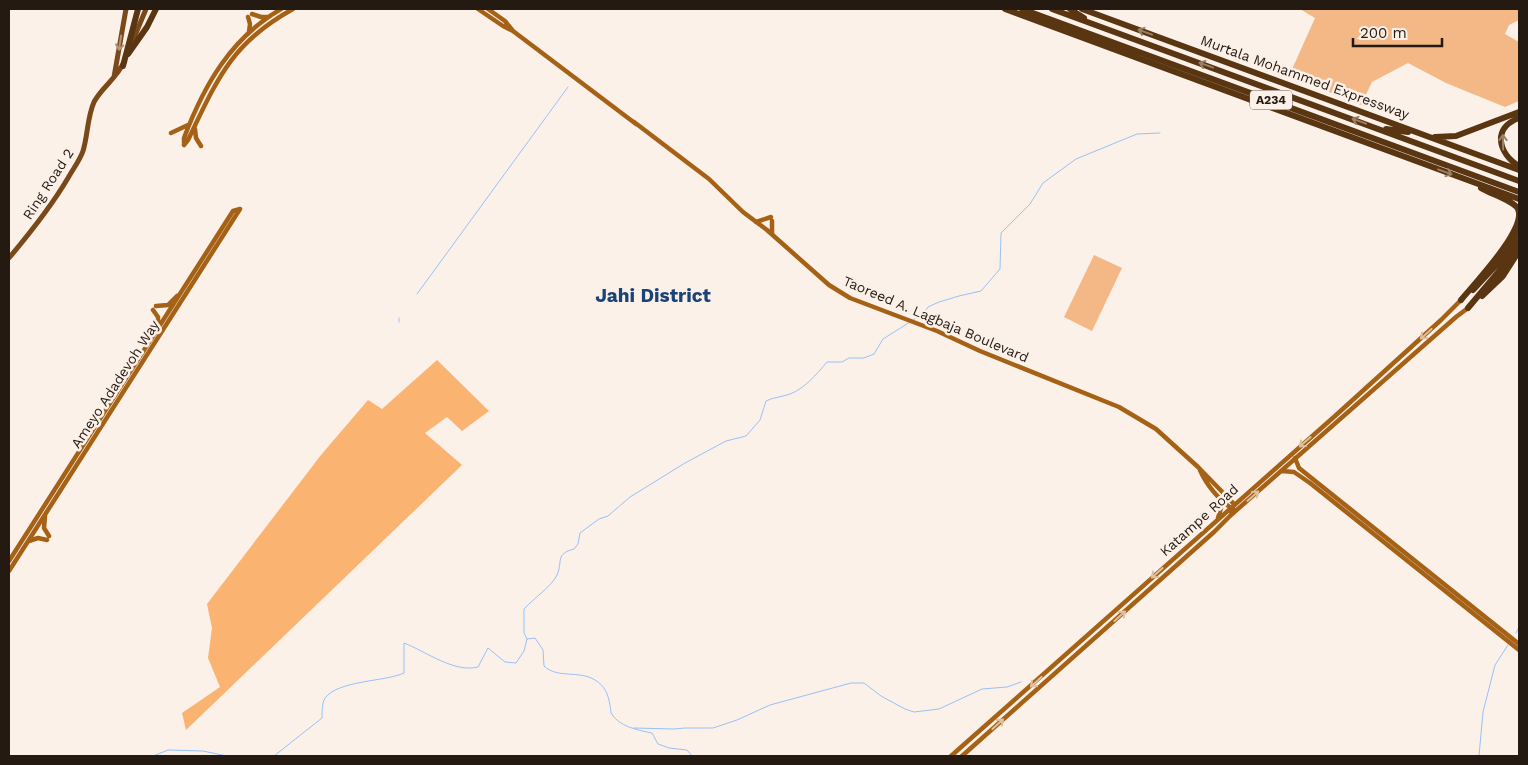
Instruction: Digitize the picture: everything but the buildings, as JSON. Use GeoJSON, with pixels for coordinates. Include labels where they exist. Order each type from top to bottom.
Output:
{"type":"FeatureCollection","features":[{"type":"Feature","properties":{"kind":"highway"},"geometry":{"type":"LineString","coordinates":[[123,66],[138,9]]}},
{"type":"Feature","properties":{"kind":"highway"},"geometry":{"type":"LineString","coordinates":[[126,57],[147,27],[156,9]]}},
{"type":"Feature","properties":{"kind":"highway"},"geometry":{"type":"LineString","coordinates":[[1005,9],[1519,199]]}},
{"type":"Feature","properties":{"kind":"highway","name":"A234"},"geometry":{"type":"LineString","coordinates":[[1022,9],[1519,192]]}},
{"type":"Feature","properties":{"kind":"highway","name":"Murtala Mohammed Expressway"},"geometry":{"type":"LineString","coordinates":[[1052,9],[1519,181]]}},
{"type":"Feature","properties":{"kind":"highway"},"geometry":{"type":"LineString","coordinates":[[1070,9],[1094,24]]}},
{"type":"Feature","properties":{"kind":"highway","name":"Murtala Mohammed Expressway"},"geometry":{"type":"LineString","coordinates":[[1082,9],[1519,168]]}},
{"type":"Feature","properties":{"kind":"highway"},"geometry":{"type":"LineString","coordinates":[[1143,53],[1149,50],[1149,44]]}},
{"type":"Feature","properties":{"kind":"highway"},"geometry":{"type":"LineString","coordinates":[[1160,60],[1160,54],[1165,50]]}},
{"type":"Feature","properties":{"kind":"highway"},"geometry":{"type":"LineString","coordinates":[[1430,136],[1456,136],[1519,112]]}},
{"type":"Feature","properties":{"kind":"highway"},"geometry":{"type":"LineString","coordinates":[[1519,118],[1506,127],[1502,134],[1501,142],[1505,155],[1519,168]]}},
{"type":"Feature","properties":{"kind":"highway"},"geometry":{"type":"LineString","coordinates":[[1376,128],[1420,133]]}},
{"type":"Feature","properties":{"kind":"highway"},"geometry":{"type":"LineString","coordinates":[[1377,140],[1418,162]]}},
{"type":"Feature","properties":{"kind":"highway"},"geometry":{"type":"LineString","coordinates":[[1461,300],[1504,248],[1518,224],[1519,218],[1518,210],[1514,205],[1467,180]]}},
{"type":"Feature","properties":{"kind":"highway"},"geometry":{"type":"LineString","coordinates":[[1468,308],[1519,230]]}},
{"type":"Feature","properties":{"kind":"highway"},"geometry":{"type":"LineString","coordinates":[[1461,300],[1481,288],[1505,264],[1519,241]]}},
{"type":"Feature","properties":{"kind":"highway"},"geometry":{"type":"LineString","coordinates":[[1468,308],[1503,276],[1519,251]]}},
{"type":"Feature","properties":{"kind":"main road"},"geometry":{"type":"LineString","coordinates":[[114,77],[126,9]]}},
{"type":"Feature","properties":{"kind":"main road"},"geometry":{"type":"LineString","coordinates":[[123,66],[146,9]]}},
{"type":"Feature","properties":{"kind":"main road","name":"Ring Road 2"},"geometry":{"type":"LineString","coordinates":[[9,258],[42,217],[78,162],[83,152],[91,110],[100,92],[123,66]]}},
{"type":"Feature","properties":{"kind":"street"},"geometry":{"type":"LineString","coordinates":[[171,133],[192,125],[230,61],[259,26],[268,17],[281,9]]}},
{"type":"Feature","properties":{"kind":"street"},"geometry":{"type":"LineString","coordinates":[[201,146],[192,125],[200,100],[221,64],[249,32],[292,9]]}},
{"type":"Feature","properties":{"kind":"street","name":"Taoreed A. Lagbaja Boulevard"},"geometry":{"type":"LineString","coordinates":[[478,9],[502,26],[513,31],[709,179],[829,285],[850,298],[937,331],[980,352],[1119,407],[1156,429],[1198,466],[1227,496],[1233,507]]}},
{"type":"Feature","properties":{"kind":"street","name":"Taoreed A. Lagbaja Boulevard"},"geometry":{"type":"LineString","coordinates":[[488,9],[505,21],[513,31]]}},
{"type":"Feature","properties":{"kind":"street"},"geometry":{"type":"LineString","coordinates":[[249,32],[250,15],[268,17]]}},
{"type":"Feature","properties":{"kind":"street"},"geometry":{"type":"LineString","coordinates":[[200,100],[207,99]]}},
{"type":"Feature","properties":{"kind":"street","name":"Taoreed A. Lagbaja Boulevard"},"geometry":{"type":"LineString","coordinates":[[634,122],[661,142]]}},
{"type":"Feature","properties":{"kind":"street","name":"Ameyo Adadevoh Way"},"geometry":{"type":"LineString","coordinates":[[9,561],[233,211],[240,209],[9,571]]}},
{"type":"Feature","properties":{"kind":"street"},"geometry":{"type":"LineString","coordinates":[[756,222],[772,219],[772,234]]}},
{"type":"Feature","properties":{"kind":"street"},"geometry":{"type":"LineString","coordinates":[[158,329],[158,317],[155,308],[168,305],[186,286]]}},
{"type":"Feature","properties":{"kind":"street","name":"Katampe Road"},"geometry":{"type":"LineString","coordinates":[[951,756],[1218,518],[1233,507],[1245,494],[1441,320],[1461,300]]}},
{"type":"Feature","properties":{"kind":"street","name":"Katampe Road"},"geometry":{"type":"LineString","coordinates":[[962,756],[1295,458],[1468,308]]}},
{"type":"Feature","properties":{"kind":"street"},"geometry":{"type":"LineString","coordinates":[[1374,380],[1378,385]]}},
{"type":"Feature","properties":{"kind":"street"},"geometry":{"type":"LineString","coordinates":[[1295,458],[1299,468],[1519,644]]}},
{"type":"Feature","properties":{"kind":"street","name":"Taoreed A. Lagbaja Boulevard"},"geometry":{"type":"LineString","coordinates":[[1198,466],[1216,494],[1233,507]]}},
{"type":"Feature","properties":{"kind":"street"},"geometry":{"type":"LineString","coordinates":[[1282,471],[1294,472],[1310,483],[1519,650]]}},
{"type":"Feature","properties":{"kind":"street"},"geometry":{"type":"LineString","coordinates":[[1216,494],[1221,504],[1218,518]]}},
{"type":"Feature","properties":{"kind":"street"},"geometry":{"type":"LineString","coordinates":[[1227,496],[1238,497],[1245,494]]}},
{"type":"Feature","properties":{"kind":"street"},"geometry":{"type":"LineString","coordinates":[[1231,515],[1233,507],[1240,508]]}},
{"type":"Feature","properties":{"kind":"street"},"geometry":{"type":"LineString","coordinates":[[27,542],[38,538],[48,538],[44,528],[46,513]]}},
{"type":"Feature","properties":{"kind":"shaded area"},"geometry":{"type":"Polygon","coordinates":[[[1300,9],[1519,9],[1519,20],[1509,25],[1505,34],[1519,42],[1519,101],[1505,107],[1446,83],[1408,63],[1372,82],[1361,105],[1289,76],[1315,18],[1300,9]]]}},
{"type":"Feature","properties":{"kind":"shaded area"},"geometry":{"type":"Polygon","coordinates":[[[1094,255],[1122,268],[1092,331],[1064,317],[1094,255]]]}},
{"type":"Feature","properties":{"kind":"shaded area"},"geometry":{"type":"Polygon","coordinates":[[[437,360],[489,411],[462,431],[447,417],[425,433],[462,465],[186,730],[182,713],[220,687],[208,658],[212,628],[207,604],[321,455],[368,400],[382,409],[437,360]]]}},
{"type":"Feature","properties":{"kind":"waterway"},"geometry":{"type":"LineString","coordinates":[[417,294],[568,87]]}},
{"type":"Feature","properties":{"kind":"waterway"},"geometry":{"type":"LineString","coordinates":[[913,320],[924,313],[928,307],[939,302],[981,291],[1000,269],[1001,233],[1030,204],[1043,183],[1076,159],[1137,134],[1160,133]]}},
{"type":"Feature","properties":{"kind":"waterway"},"geometry":{"type":"LineString","coordinates":[[527,639],[524,633],[524,609],[555,579],[562,556],[564,553],[574,549],[578,544],[580,533],[599,519],[608,516],[630,497],[685,463],[726,441],[746,436],[760,420],[766,401],[800,389],[827,362],[842,362],[849,358],[864,358],[874,354],[883,339],[910,322]]}},
{"type":"Feature","properties":{"kind":"waterway"},"geometry":{"type":"LineString","coordinates":[[1516,633],[1519,627]]}},
{"type":"Feature","properties":{"kind":"waterway"},"geometry":{"type":"LineString","coordinates":[[274,756],[322,718],[324,700],[332,692],[351,685],[404,673],[404,643],[441,661],[469,668],[478,667],[488,648],[505,662],[516,663],[524,651],[527,639],[535,638],[543,650],[544,666],[562,674],[582,675],[595,680],[606,691],[611,713],[619,722],[629,727],[652,733],[658,744],[669,748],[687,750],[692,756]]}},
{"type":"Feature","properties":{"kind":"waterway"},"geometry":{"type":"LineString","coordinates":[[1479,756],[1483,712],[1495,665],[1508,645]]}},
{"type":"Feature","properties":{"kind":"waterway"},"geometry":{"type":"LineString","coordinates":[[634,728],[713,728],[737,720],[770,705],[851,683],[864,683],[881,696],[914,712],[939,709],[982,689],[1007,687],[1021,682]]}},
{"type":"Feature","properties":{"kind":"waterway"},"geometry":{"type":"LineString","coordinates":[[153,756],[168,750],[203,751],[227,756]]}},
{"type":"Feature","properties":{"kind":"district","name":"Jahi District"},"geometry":{"type":"Point","coordinates":[653,295]}}]}
